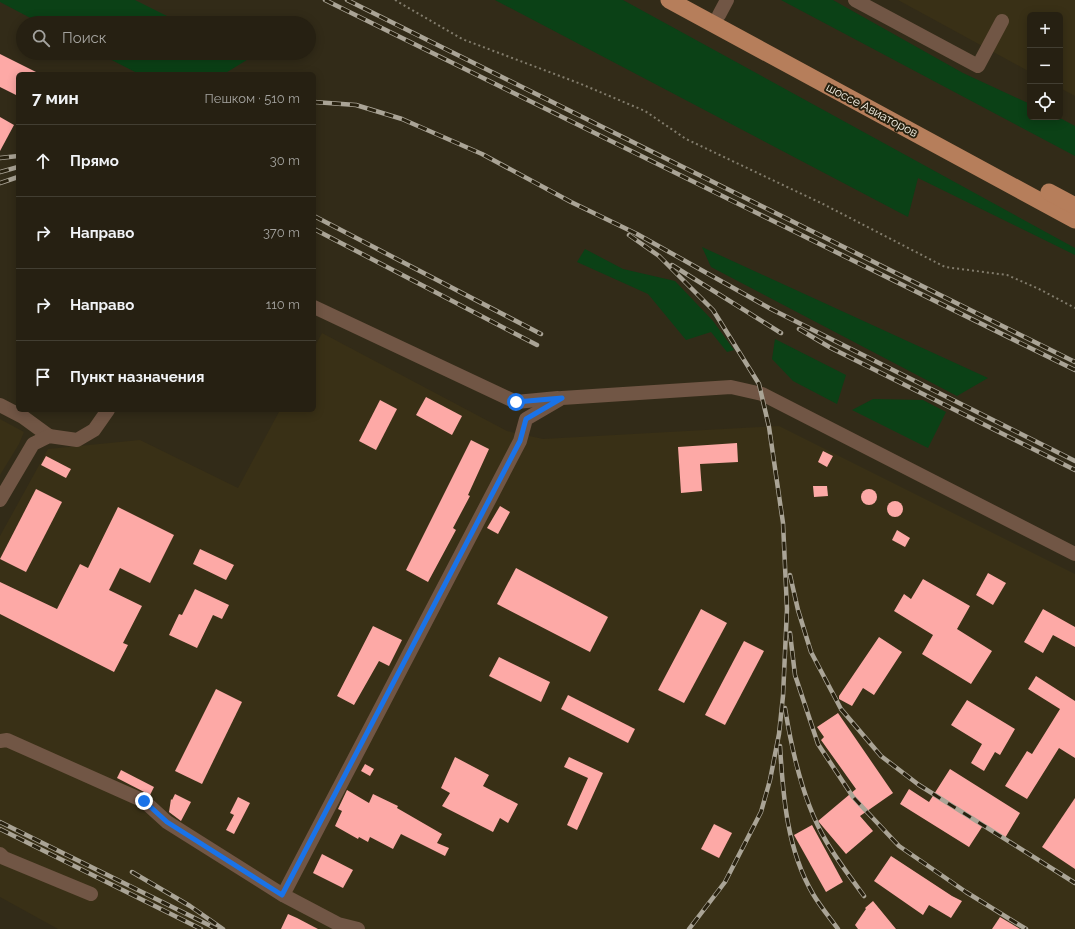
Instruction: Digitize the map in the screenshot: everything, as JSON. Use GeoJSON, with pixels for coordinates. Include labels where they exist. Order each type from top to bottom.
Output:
{"type":"FeatureCollection","features":[{"type":"Feature","properties":{"kind":"main road","name":"шоссе Авиаторов"},"geometry":{"type":"LineString","coordinates":[[669,0],[1075,220]]}},
{"type":"Feature","properties":{"kind":"main road","name":"шоссе Авиаторов"},"geometry":{"type":"LineString","coordinates":[[690,0],[1075,206]]}},
{"type":"Feature","properties":{"kind":"street"},"geometry":{"type":"LineString","coordinates":[[719,15],[727,0]]}},
{"type":"Feature","properties":{"kind":"street"},"geometry":{"type":"LineString","coordinates":[[855,0],[978,66],[1002,21]]}},
{"type":"Feature","properties":{"kind":"street"},"geometry":{"type":"LineString","coordinates":[[316,308],[516,402],[731,387],[762,394],[1075,554]]}},
{"type":"Feature","properties":{"kind":"street"},"geometry":{"type":"LineString","coordinates":[[282,895],[355,759],[359,747],[520,441],[526,419],[562,398]]}},
{"type":"Feature","properties":{"kind":"street"},"geometry":{"type":"LineString","coordinates":[[0,405],[23,417],[48,436],[77,440],[94,430],[107,412]]}},
{"type":"Feature","properties":{"kind":"street"},"geometry":{"type":"LineString","coordinates":[[0,500],[33,444],[48,436]]}},
{"type":"Feature","properties":{"kind":"street"},"geometry":{"type":"LineString","coordinates":[[0,741],[7,740],[144,801],[167,822],[282,895],[338,924],[358,929]]}},
{"type":"Feature","properties":{"kind":"street"},"geometry":{"type":"LineString","coordinates":[[0,854],[4,858],[91,894]]}},
{"type":"Feature","properties":{"kind":"path"},"geometry":{"type":"LineString","coordinates":[[395,0],[462,39],[581,84],[645,111],[686,139],[823,204],[945,267],[1007,275],[1039,289],[1075,308]]}},
{"type":"Feature","properties":{"kind":"shaded area"},"geometry":{"type":"Polygon","coordinates":[[[898,0],[1075,0],[1075,96],[1063,90],[1063,12],[1027,12],[1027,70],[898,0]]]}},
{"type":"Feature","properties":{"kind":"shaded area"},"geometry":{"type":"Polygon","coordinates":[[[322,333],[507,431],[543,439],[779,426],[1075,574],[1075,929],[58,929],[0,897],[0,536],[48,449],[140,440],[238,488],[279,412],[316,412],[316,344],[322,333]]]}},
{"type":"Feature","properties":{"kind":"shaded area"},"geometry":{"type":"Polygon","coordinates":[[[0,419],[24,432],[19,444],[0,475],[0,419]]]}},
{"type":"Feature","properties":{"kind":"green space"},"geometry":{"type":"Polygon","coordinates":[[[0,0],[135,0],[167,16],[27,16],[0,2],[0,0]]]}},
{"type":"Feature","properties":{"kind":"green space"},"geometry":{"type":"Polygon","coordinates":[[[495,0],[623,0],[1075,248],[1075,255],[918,178],[908,217],[495,0]]]}},
{"type":"Feature","properties":{"kind":"green space"},"geometry":{"type":"Polygon","coordinates":[[[781,0],[833,0],[963,73],[1027,103],[1027,120],[1063,120],[1075,126],[1075,156],[781,0]]]}},
{"type":"Feature","properties":{"kind":"green space"},"geometry":{"type":"Polygon","coordinates":[[[112,60],[247,60],[227,72],[135,72],[112,60]]]}},
{"type":"Feature","properties":{"kind":"green space"},"geometry":{"type":"Polygon","coordinates":[[[702,247],[988,378],[957,396],[711,267],[702,247]]]}},
{"type":"Feature","properties":{"kind":"green space"},"geometry":{"type":"Polygon","coordinates":[[[585,249],[623,269],[675,281],[713,321],[734,350],[727,352],[711,332],[686,340],[648,294],[577,262],[585,249]]]}},
{"type":"Feature","properties":{"kind":"green space"},"geometry":{"type":"Polygon","coordinates":[[[775,339],[846,375],[837,404],[793,381],[772,359],[775,339]]]}},
{"type":"Feature","properties":{"kind":"green space"},"geometry":{"type":"Polygon","coordinates":[[[873,399],[923,400],[946,412],[928,448],[852,410],[873,399]]]}},
{"type":"Feature","properties":{"kind":"building"},"geometry":{"type":"Polygon","coordinates":[[[0,54],[36,72],[16,72],[16,95],[0,87],[0,54]]]}},
{"type":"Feature","properties":{"kind":"building"},"geometry":{"type":"Polygon","coordinates":[[[0,117],[14,125],[0,151],[0,117]]]}},
{"type":"Feature","properties":{"kind":"building"},"geometry":{"type":"Polygon","coordinates":[[[426,397],[462,416],[452,435],[416,415],[426,397]]]}},
{"type":"Feature","properties":{"kind":"building"},"geometry":{"type":"Polygon","coordinates":[[[380,400],[397,409],[376,450],[359,441],[380,400]]]}},
{"type":"Feature","properties":{"kind":"building"},"geometry":{"type":"Polygon","coordinates":[[[471,440],[489,449],[468,495],[470,496],[453,528],[456,530],[428,582],[406,570],[471,440]]]}},
{"type":"Feature","properties":{"kind":"building"},"geometry":{"type":"Polygon","coordinates":[[[737,443],[738,462],[700,464],[702,491],[681,493],[678,447],[737,443]]]}},
{"type":"Feature","properties":{"kind":"building"},"geometry":{"type":"Polygon","coordinates":[[[823,451],[833,456],[827,467],[818,462],[823,451]]]}},
{"type":"Feature","properties":{"kind":"building"},"geometry":{"type":"Polygon","coordinates":[[[46,456],[71,469],[66,478],[41,465],[46,456]]]}},
{"type":"Feature","properties":{"kind":"building"},"geometry":{"type":"Polygon","coordinates":[[[813,486],[827,486],[828,496],[814,497],[813,486]]]}},
{"type":"Feature","properties":{"kind":"building"},"geometry":{"type":"Polygon","coordinates":[[[36,489],[62,502],[26,572],[0,559],[36,489]]]}},
{"type":"Feature","properties":{"kind":"building"},"geometry":{"type":"Polygon","coordinates":[[[866,489],[872,489],[877,494],[875,503],[872,505],[866,505],[861,500],[861,494],[866,489]]]}},
{"type":"Feature","properties":{"kind":"building"},"geometry":{"type":"Polygon","coordinates":[[[895,501],[901,503],[903,509],[901,515],[895,517],[889,515],[887,509],[889,503],[895,501]]]}},
{"type":"Feature","properties":{"kind":"building"},"geometry":{"type":"Polygon","coordinates":[[[500,506],[510,512],[498,534],[487,528],[500,506]]]}},
{"type":"Feature","properties":{"kind":"building"},"geometry":{"type":"Polygon","coordinates":[[[118,507],[174,535],[150,583],[120,568],[109,590],[142,606],[123,643],[128,645],[114,672],[0,614],[0,582],[57,609],[80,564],[88,568],[118,507]]]}},
{"type":"Feature","properties":{"kind":"building"},"geometry":{"type":"Polygon","coordinates":[[[897,530],[910,538],[905,547],[892,540],[897,530]]]}},
{"type":"Feature","properties":{"kind":"building"},"geometry":{"type":"Polygon","coordinates":[[[200,549],[234,565],[226,580],[193,564],[200,549]]]}},
{"type":"Feature","properties":{"kind":"building"},"geometry":{"type":"Polygon","coordinates":[[[516,568],[608,617],[590,652],[497,604],[516,568]]]}},
{"type":"Feature","properties":{"kind":"building"},"geometry":{"type":"Polygon","coordinates":[[[988,573],[1006,583],[993,605],[976,595],[988,573]]]}},
{"type":"Feature","properties":{"kind":"building"},"geometry":{"type":"Polygon","coordinates":[[[923,579],[970,606],[957,629],[992,651],[971,684],[922,654],[933,635],[894,611],[904,594],[911,599],[923,579]]]}},
{"type":"Feature","properties":{"kind":"building"},"geometry":{"type":"Polygon","coordinates":[[[195,589],[229,605],[222,619],[213,615],[197,648],[169,635],[179,614],[182,615],[195,589]]]}},
{"type":"Feature","properties":{"kind":"building"},"geometry":{"type":"Polygon","coordinates":[[[701,609],[727,623],[684,703],[658,690],[701,609]]]}},
{"type":"Feature","properties":{"kind":"building"},"geometry":{"type":"Polygon","coordinates":[[[1043,609],[1075,627],[1075,647],[1053,635],[1043,653],[1024,642],[1043,609]]]}},
{"type":"Feature","properties":{"kind":"building"},"geometry":{"type":"Polygon","coordinates":[[[373,626],[402,640],[389,666],[379,661],[354,705],[337,696],[373,626]]]}},
{"type":"Feature","properties":{"kind":"building"},"geometry":{"type":"Polygon","coordinates":[[[879,637],[902,652],[874,695],[863,688],[852,706],[839,699],[839,696],[879,637]]]}},
{"type":"Feature","properties":{"kind":"building"},"geometry":{"type":"Polygon","coordinates":[[[744,641],[764,651],[725,725],[705,715],[744,641]]]}},
{"type":"Feature","properties":{"kind":"building"},"geometry":{"type":"Polygon","coordinates":[[[499,657],[550,682],[541,702],[489,676],[499,657]]]}},
{"type":"Feature","properties":{"kind":"building"},"geometry":{"type":"Polygon","coordinates":[[[1036,676],[1075,701],[1075,758],[1059,748],[1027,799],[1005,786],[1027,751],[1032,754],[1060,709],[1028,689],[1036,676]]]}},
{"type":"Feature","properties":{"kind":"building"},"geometry":{"type":"Polygon","coordinates":[[[216,689],[242,702],[202,784],[175,771],[216,689]]]}},
{"type":"Feature","properties":{"kind":"building"},"geometry":{"type":"Polygon","coordinates":[[[568,695],[635,729],[628,743],[561,709],[568,695]]]}},
{"type":"Feature","properties":{"kind":"building"},"geometry":{"type":"Polygon","coordinates":[[[967,700],[1015,729],[1000,755],[995,752],[984,771],[971,763],[982,744],[951,725],[967,700]]]}},
{"type":"Feature","properties":{"kind":"building"},"geometry":{"type":"Polygon","coordinates":[[[838,713],[893,793],[860,816],[873,831],[846,854],[818,821],[856,789],[821,740],[824,737],[817,727],[838,713]]]}},
{"type":"Feature","properties":{"kind":"building"},"geometry":{"type":"Polygon","coordinates":[[[455,757],[489,775],[483,786],[518,804],[508,823],[500,818],[493,832],[442,806],[450,793],[441,788],[455,757]]]}},
{"type":"Feature","properties":{"kind":"building"},"geometry":{"type":"Polygon","coordinates":[[[569,757],[603,773],[577,830],[567,825],[588,778],[564,767],[569,757]]]}},
{"type":"Feature","properties":{"kind":"building"},"geometry":{"type":"Polygon","coordinates":[[[365,764],[374,769],[370,776],[361,771],[365,764]]]}},
{"type":"Feature","properties":{"kind":"building"},"geometry":{"type":"Polygon","coordinates":[[[950,769],[1020,813],[1005,838],[984,824],[969,847],[900,804],[909,789],[929,802],[950,769]]]}},
{"type":"Feature","properties":{"kind":"building"},"geometry":{"type":"Polygon","coordinates":[[[121,770],[154,787],[150,795],[117,778],[121,770]]]}},
{"type":"Feature","properties":{"kind":"building"},"geometry":{"type":"Polygon","coordinates":[[[347,790],[369,803],[373,794],[398,806],[397,808],[442,834],[437,843],[449,848],[445,856],[401,834],[393,849],[370,837],[368,842],[359,837],[358,839],[335,826],[342,811],[338,809],[347,790]]]}},
{"type":"Feature","properties":{"kind":"building"},"geometry":{"type":"Polygon","coordinates":[[[175,794],[191,802],[181,821],[169,812],[171,799],[172,800],[175,794]]]}},
{"type":"Feature","properties":{"kind":"building"},"geometry":{"type":"Polygon","coordinates":[[[238,797],[250,803],[234,834],[226,830],[234,815],[230,813],[238,797]]]}},
{"type":"Feature","properties":{"kind":"building"},"geometry":{"type":"Polygon","coordinates":[[[1075,798],[1075,869],[1042,847],[1075,798]]]}},
{"type":"Feature","properties":{"kind":"building"},"geometry":{"type":"Polygon","coordinates":[[[714,824],[732,833],[719,858],[701,849],[714,824]]]}},
{"type":"Feature","properties":{"kind":"building"},"geometry":{"type":"Polygon","coordinates":[[[812,825],[843,882],[826,892],[794,835],[812,825]]]}},
{"type":"Feature","properties":{"kind":"building"},"geometry":{"type":"Polygon","coordinates":[[[322,854],[353,870],[343,888],[313,873],[322,854]]]}},
{"type":"Feature","properties":{"kind":"building"},"geometry":{"type":"Polygon","coordinates":[[[891,856],[962,901],[951,918],[929,905],[923,915],[874,881],[891,856]]]}},
{"type":"Feature","properties":{"kind":"building"},"geometry":{"type":"Polygon","coordinates":[[[873,901],[896,929],[858,929],[855,925],[866,909],[865,908],[873,901]]]}},
{"type":"Feature","properties":{"kind":"building"},"geometry":{"type":"Polygon","coordinates":[[[288,914],[297,918],[318,929],[281,929],[288,914]]]}},
{"type":"Feature","properties":{"kind":"building"},"geometry":{"type":"Polygon","coordinates":[[[1000,917],[1020,929],[992,929],[1000,917]]]}},
{"type":"Feature","properties":{"kind":"railway"},"geometry":{"type":"LineString","coordinates":[[325,0],[1075,370]]}},
{"type":"Feature","properties":{"kind":"railway"},"geometry":{"type":"LineString","coordinates":[[347,0],[1075,362]]}},
{"type":"Feature","properties":{"kind":"railway"},"geometry":{"type":"LineString","coordinates":[[316,102],[356,105],[402,119],[482,154],[571,202],[637,234],[771,309],[1075,461]]}},
{"type":"Feature","properties":{"kind":"railway"},"geometry":{"type":"LineString","coordinates":[[0,158],[16,156]]}},
{"type":"Feature","properties":{"kind":"railway"},"geometry":{"type":"LineString","coordinates":[[0,172],[16,168]]}},
{"type":"Feature","properties":{"kind":"railway"},"geometry":{"type":"LineString","coordinates":[[0,183],[16,178]]}},
{"type":"Feature","properties":{"kind":"railway"},"geometry":{"type":"LineString","coordinates":[[316,217],[541,334]]}},
{"type":"Feature","properties":{"kind":"railway"},"geometry":{"type":"LineString","coordinates":[[316,230],[537,345]]}},
{"type":"Feature","properties":{"kind":"railway"},"geometry":{"type":"LineString","coordinates":[[629,235],[659,256],[713,310],[759,384],[769,427],[783,523],[787,609],[783,696],[779,734],[770,780],[761,812],[725,882],[689,929]]}},
{"type":"Feature","properties":{"kind":"railway"},"geometry":{"type":"LineString","coordinates":[[672,265],[781,333]]}},
{"type":"Feature","properties":{"kind":"railway"},"geometry":{"type":"LineString","coordinates":[[799,329],[831,348],[1075,470]]}},
{"type":"Feature","properties":{"kind":"railway"},"geometry":{"type":"LineString","coordinates":[[790,575],[798,610],[811,652],[841,709],[881,756],[919,785],[1075,883]]}},
{"type":"Feature","properties":{"kind":"railway"},"geometry":{"type":"LineString","coordinates":[[790,633],[795,675],[818,744],[853,797],[899,846],[966,892],[1026,929]]}},
{"type":"Feature","properties":{"kind":"railway"},"geometry":{"type":"LineString","coordinates":[[785,708],[795,759],[811,810],[830,848],[864,896]]}},
{"type":"Feature","properties":{"kind":"railway"},"geometry":{"type":"LineString","coordinates":[[780,746],[785,803],[797,859],[813,894],[838,929]]}},
{"type":"Feature","properties":{"kind":"railway"},"geometry":{"type":"LineString","coordinates":[[0,822],[217,929]]}},
{"type":"Feature","properties":{"kind":"railway"},"geometry":{"type":"LineString","coordinates":[[0,829],[201,929]]}},
{"type":"Feature","properties":{"kind":"railway"},"geometry":{"type":"LineString","coordinates":[[132,872],[190,906],[223,929]]}},
{"type":"Feature","properties":{"kind":"route"},"geometry":{"type":"LineString","coordinates":[[144,801],[167,822],[282,895],[355,759],[359,747],[520,441],[526,419],[562,398],[516,402]]}}]}
